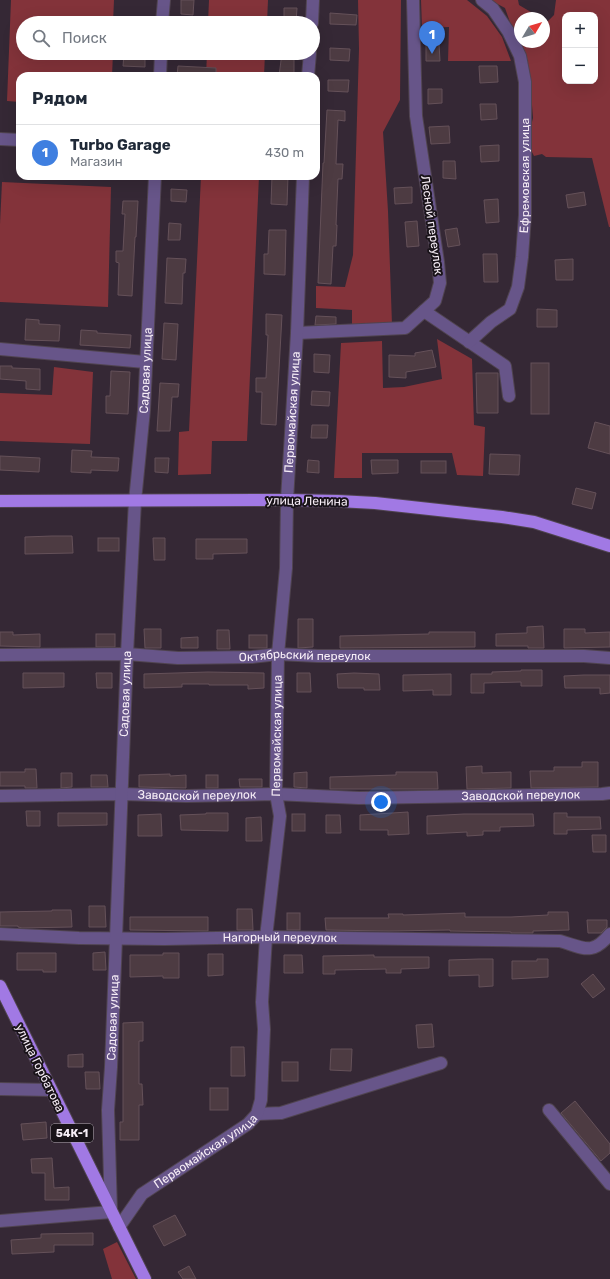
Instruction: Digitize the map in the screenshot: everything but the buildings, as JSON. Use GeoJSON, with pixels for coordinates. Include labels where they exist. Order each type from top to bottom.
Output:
{"type":"FeatureCollection","features":[{"type":"Feature","properties":{"kind":"main road","name":"улица Ленина"},"geometry":{"type":"LineString","coordinates":[[0,501],[287,500],[376,503],[534,522],[610,546]]}},
{"type":"Feature","properties":{"kind":"main road","name":"улица Горбатова"},"geometry":{"type":"LineString","coordinates":[[0,986],[145,1279]]}},
{"type":"Feature","properties":{"kind":"street"},"geometry":{"type":"LineString","coordinates":[[163,16],[164,0]]}},
{"type":"Feature","properties":{"kind":"street"},"geometry":{"type":"LineString","coordinates":[[312,16],[313,0]]}},
{"type":"Feature","properties":{"kind":"street","name":"Лесной переулок"},"geometry":{"type":"LineString","coordinates":[[297,333],[405,328],[435,301],[440,283],[416,116],[413,0]]}},
{"type":"Feature","properties":{"kind":"street","name":"Ефремовская улица"},"geometry":{"type":"LineString","coordinates":[[469,342],[491,322],[510,309],[518,287],[525,215],[525,82],[520,56],[508,31],[493,9],[482,0]]}},
{"type":"Feature","properties":{"kind":"street"},"geometry":{"type":"LineString","coordinates":[[160,72],[161,60]]}},
{"type":"Feature","properties":{"kind":"street"},"geometry":{"type":"LineString","coordinates":[[308,72],[309,60]]}},
{"type":"Feature","properties":{"kind":"street"},"geometry":{"type":"LineString","coordinates":[[0,139],[16,140]]}},
{"type":"Feature","properties":{"kind":"street","name":"Садовая улица"},"geometry":{"type":"LineString","coordinates":[[111,1212],[108,1110],[111,1067],[127,654],[135,501],[141,448],[155,180]]}},
{"type":"Feature","properties":{"kind":"street","name":"Первомайская улица"},"geometry":{"type":"LineString","coordinates":[[119,1227],[142,1194],[248,1124],[257,1114],[261,1100],[264,1029],[262,1002],[266,937],[280,828],[280,816],[276,794],[278,654],[286,568],[287,500],[297,333],[303,180]]}},
{"type":"Feature","properties":{"kind":"street"},"geometry":{"type":"LineString","coordinates":[[424,311],[505,366],[509,396]]}},
{"type":"Feature","properties":{"kind":"street"},"geometry":{"type":"LineString","coordinates":[[0,349],[145,362]]}},
{"type":"Feature","properties":{"kind":"street","name":"Октябрьский переулок"},"geometry":{"type":"LineString","coordinates":[[0,655],[127,654],[178,658],[252,657],[278,654],[318,656],[584,656],[610,658]]}},
{"type":"Feature","properties":{"kind":"street","name":"Заводской переулок"},"geometry":{"type":"LineString","coordinates":[[0,796],[122,794],[186,796],[276,794],[359,798],[610,793]]}},
{"type":"Feature","properties":{"kind":"street","name":"Нагорный переулок"},"geometry":{"type":"LineString","coordinates":[[0,934],[79,938],[164,939],[266,937],[560,941],[585,949],[595,947],[604,941],[610,934]]}},
{"type":"Feature","properties":{"kind":"street"},"geometry":{"type":"LineString","coordinates":[[257,1114],[281,1113],[440,1063]]}},
{"type":"Feature","properties":{"kind":"street"},"geometry":{"type":"LineString","coordinates":[[0,1089],[51,1090]]}},
{"type":"Feature","properties":{"kind":"street"},"geometry":{"type":"LineString","coordinates":[[549,1110],[610,1184]]}},
{"type":"Feature","properties":{"kind":"street"},"geometry":{"type":"LineString","coordinates":[[0,1221],[111,1212]]}},
{"type":"Feature","properties":{"kind":"shaded area"},"geometry":{"type":"Polygon","coordinates":[[[11,0],[114,0],[113,16],[16,16],[16,60],[113,60],[112,72],[16,72],[16,102],[7,101],[11,0]]]}},
{"type":"Feature","properties":{"kind":"shaded area"},"geometry":{"type":"Polygon","coordinates":[[[209,0],[268,0],[267,16],[208,16],[209,0]]]}},
{"type":"Feature","properties":{"kind":"shaded area"},"geometry":{"type":"Polygon","coordinates":[[[358,0],[401,0],[400,100],[383,132],[388,211],[392,324],[352,327],[352,310],[316,308],[316,286],[345,287],[353,255],[359,49],[358,0]]]}},
{"type":"Feature","properties":{"kind":"shaded area"},"geometry":{"type":"Polygon","coordinates":[[[421,0],[467,0],[487,16],[502,37],[511,61],[448,61],[449,27],[422,28],[421,0]]]}},
{"type":"Feature","properties":{"kind":"shaded area"},"geometry":{"type":"Polygon","coordinates":[[[490,0],[518,0],[519,5],[531,12],[514,12],[514,34],[505,8],[490,0]]]}},
{"type":"Feature","properties":{"kind":"shaded area"},"geometry":{"type":"Polygon","coordinates":[[[556,0],[610,0],[610,227],[592,158],[546,157],[542,154],[534,156],[530,148],[530,130],[533,118],[530,79],[519,48],[550,48],[550,19],[554,15],[556,0]]]}},
{"type":"Feature","properties":{"kind":"shaded area"},"geometry":{"type":"Polygon","coordinates":[[[207,60],[265,60],[264,72],[206,72],[207,60]]]}},
{"type":"Feature","properties":{"kind":"shaded area"},"geometry":{"type":"Polygon","coordinates":[[[201,180],[259,180],[247,441],[212,441],[211,474],[178,475],[179,432],[189,431],[201,180]]]}},
{"type":"Feature","properties":{"kind":"shaded area"},"geometry":{"type":"Polygon","coordinates":[[[2,182],[111,187],[108,307],[0,302],[0,224],[2,182]]]}},
{"type":"Feature","properties":{"kind":"shaded area"},"geometry":{"type":"Polygon","coordinates":[[[437,339],[472,359],[474,425],[485,427],[483,476],[457,475],[452,453],[362,453],[362,478],[334,478],[341,343],[382,341],[383,388],[404,387],[442,379],[437,339]]]}},
{"type":"Feature","properties":{"kind":"shaded area"},"geometry":{"type":"Polygon","coordinates":[[[54,367],[93,372],[90,444],[0,441],[0,393],[52,395],[54,367]]]}},
{"type":"Feature","properties":{"kind":"shaded area"},"geometry":{"type":"Polygon","coordinates":[[[117,1242],[136,1279],[112,1279],[103,1249],[117,1242]]]}},
{"type":"Feature","properties":{"kind":"place","name":"Turbo Garage"},"geometry":{"type":"Point","coordinates":[432,54]}}]}
